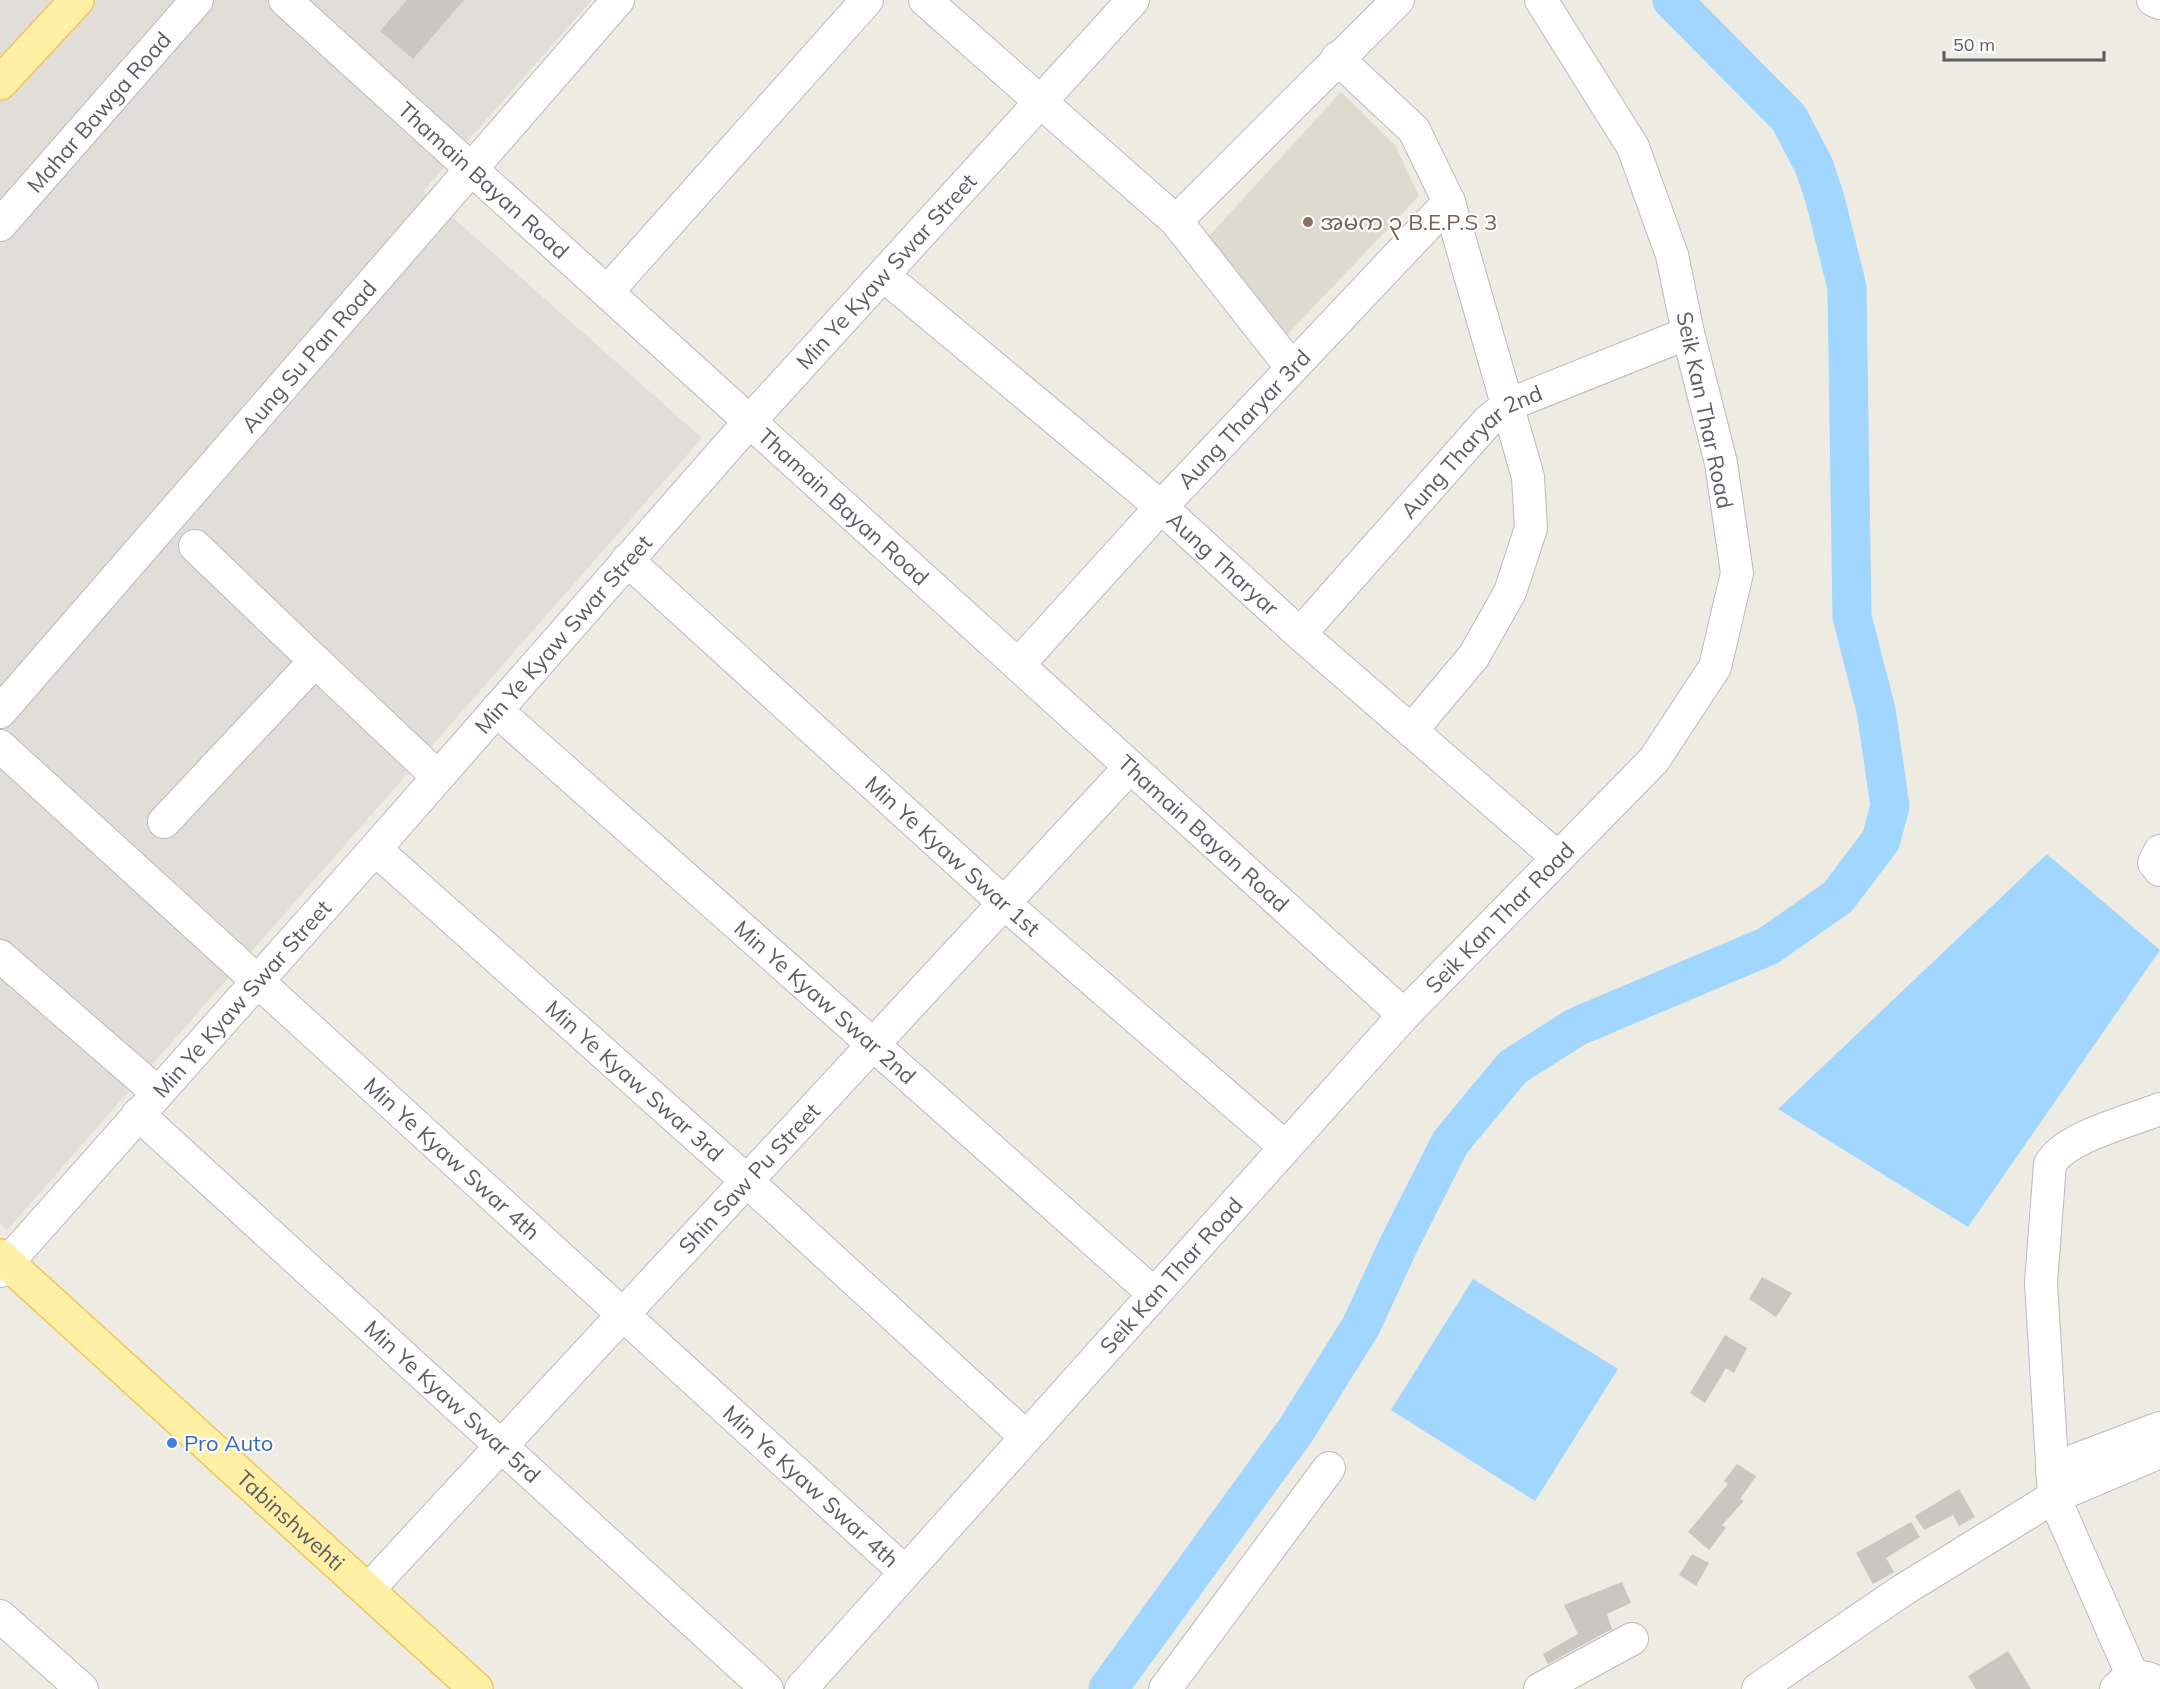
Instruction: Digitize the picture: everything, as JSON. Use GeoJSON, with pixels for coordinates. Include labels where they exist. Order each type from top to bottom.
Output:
{"type":"FeatureCollection","features":[{"type":"Feature","properties":{"kind":"main road"},"geometry":{"type":"LineString","coordinates":[[0,83],[77,0]]}},
{"type":"Feature","properties":{"kind":"main road","name":"Tabinshwehti"},"geometry":{"type":"LineString","coordinates":[[3,1263],[476,1689]]}},
{"type":"Feature","properties":{"kind":"street","name":"Mahar Bawga Road"},"geometry":{"type":"LineString","coordinates":[[0,225],[198,0]]}},
{"type":"Feature","properties":{"kind":"street","name":"Thamain Bayan Road"},"geometry":{"type":"LineString","coordinates":[[285,0],[1404,1015]]}},
{"type":"Feature","properties":{"kind":"street","name":"Aung Su Pan Road"},"geometry":{"type":"LineString","coordinates":[[0,712],[618,0]]}},
{"type":"Feature","properties":{"kind":"street"},"geometry":{"type":"LineString","coordinates":[[607,292],[867,0]]}},
{"type":"Feature","properties":{"kind":"street"},"geometry":{"type":"LineString","coordinates":[[926,0],[1176,221],[1292,368]]}},
{"type":"Feature","properties":{"kind":"street","name":"Min Ye Kyaw Swar Street"},"geometry":{"type":"LineString","coordinates":[[3,1263],[375,849],[750,421],[1133,0]]}},
{"type":"Feature","properties":{"kind":"street"},"geometry":{"type":"LineString","coordinates":[[1176,221],[1337,58],[1398,0]]}},
{"type":"Feature","properties":{"kind":"street","name":"Seik Kan Thar Road"},"geometry":{"type":"LineString","coordinates":[[801,1689],[1284,1146],[1404,1015],[1654,760],[1715,667],[1737,573],[1721,463],[1688,333],[1672,255],[1633,147],[1541,0]]}},
{"type":"Feature","properties":{"kind":"street"},"geometry":{"type":"LineString","coordinates":[[2153,0],[2160,3]]}},
{"type":"Feature","properties":{"kind":"street"},"geometry":{"type":"LineString","coordinates":[[1337,58],[1414,130],[1449,202],[1528,477],[1531,528],[1510,592],[1474,656],[1411,731]]}},
{"type":"Feature","properties":{"kind":"street","name":"Aung Tharyar 3rd"},"geometry":{"type":"LineString","coordinates":[[1018,665],[1161,507],[1449,202]]}},
{"type":"Feature","properties":{"kind":"street","name":"Aung Tharyar"},"geometry":{"type":"LineString","coordinates":[[882,275],[1161,507],[1300,634],[1558,858]]}},
{"type":"Feature","properties":{"kind":"street","name":"Aung Tharyar 2nd"},"geometry":{"type":"LineString","coordinates":[[1300,634],[1488,421],[1508,405],[1688,333]]}},
{"type":"Feature","properties":{"kind":"street"},"geometry":{"type":"LineString","coordinates":[[195,546],[438,777]]}},
{"type":"Feature","properties":{"kind":"street","name":"Min Ye Kyaw Swar 1st"},"geometry":{"type":"LineString","coordinates":[[627,560],[1004,903],[1284,1146]]}},
{"type":"Feature","properties":{"kind":"street"},"geometry":{"type":"LineString","coordinates":[[164,822],[315,661]]}},
{"type":"Feature","properties":{"kind":"street","name":"Min Ye Kyaw Swar 2nd"},"geometry":{"type":"LineString","coordinates":[[496,710],[1154,1293]]}},
{"type":"Feature","properties":{"kind":"street","name":"Min Ye Kyaw Swar 4th"},"geometry":{"type":"LineString","coordinates":[[0,746],[905,1572]]}},
{"type":"Feature","properties":{"kind":"street","name":"Shin Saw Pu Street"},"geometry":{"type":"LineString","coordinates":[[368,1590],[1130,767]]}},
{"type":"Feature","properties":{"kind":"street","name":"Min Ye Kyaw Swar 3rd"},"geometry":{"type":"LineString","coordinates":[[375,849],[748,1182],[1026,1437]]}},
{"type":"Feature","properties":{"kind":"street"},"geometry":{"type":"LineString","coordinates":[[2160,851],[2154,863],[2160,870]]}},
{"type":"Feature","properties":{"kind":"street","name":"Min Ye Kyaw Swar 5rd"},"geometry":{"type":"LineString","coordinates":[[0,956],[148,1104],[501,1446],[767,1689]]}},
{"type":"Feature","properties":{"kind":"street"},"geometry":{"type":"LineString","coordinates":[[2136,1684],[2053,1483],[2041,1283],[2050,1164],[2055,1154],[2069,1144],[2160,1109]]}},
{"type":"Feature","properties":{"kind":"street"},"geometry":{"type":"LineString","coordinates":[[1758,1689],[1904,1590],[2053,1483],[2160,1428]]}},
{"type":"Feature","properties":{"kind":"street"},"geometry":{"type":"LineString","coordinates":[[2053,1483],[2160,1452]]}},
{"type":"Feature","properties":{"kind":"street"},"geometry":{"type":"LineString","coordinates":[[1165,1689],[1329,1468]]}},
{"type":"Feature","properties":{"kind":"street"},"geometry":{"type":"LineString","coordinates":[[0,1616],[82,1689]]}},
{"type":"Feature","properties":{"kind":"street"},"geometry":{"type":"LineString","coordinates":[[1540,1689],[1632,1639]]}},
{"type":"Feature","properties":{"kind":"shaded area"},"geometry":{"type":"Polygon","coordinates":[[[0,0],[592,0],[423,191],[702,438],[7,1230],[0,1224],[0,0]]]}},
{"type":"Feature","properties":{"kind":"shaded area","name":"အမက ၃ B.E.P.S 3"},"geometry":{"type":"Polygon","coordinates":[[[1341,92],[1395,145],[1419,196],[1283,339],[1199,247],[1341,92]]]}},
{"type":"Feature","properties":{"kind":"water"},"geometry":{"type":"Polygon","coordinates":[[[2047,854],[2160,950],[1968,1227],[1778,1109],[2047,854]]]}},
{"type":"Feature","properties":{"kind":"water"},"geometry":{"type":"Polygon","coordinates":[[[1473,1279],[1618,1369],[1535,1501],[1391,1410],[1473,1279]]]}},
{"type":"Feature","properties":{"kind":"building"},"geometry":{"type":"Polygon","coordinates":[[[407,0],[464,0],[413,59],[380,31],[407,0]]]}},
{"type":"Feature","properties":{"kind":"building"},"geometry":{"type":"Polygon","coordinates":[[[1762,1277],[1792,1293],[1776,1317],[1749,1299],[1762,1277]]]}},
{"type":"Feature","properties":{"kind":"building"},"geometry":{"type":"Polygon","coordinates":[[[1725,1335],[1747,1348],[1734,1373],[1726,1368],[1705,1403],[1690,1393],[1725,1335]]]}},
{"type":"Feature","properties":{"kind":"building"},"geometry":{"type":"Polygon","coordinates":[[[1737,1464],[1756,1476],[1740,1499],[1744,1501],[1722,1525],[1726,1528],[1709,1550],[1688,1532],[1728,1484],[1724,1481],[1737,1464]]]}},
{"type":"Feature","properties":{"kind":"building"},"geometry":{"type":"Polygon","coordinates":[[[1959,1489],[1975,1517],[1959,1526],[1953,1515],[1924,1530],[1915,1516],[1959,1489]]]}},
{"type":"Feature","properties":{"kind":"building"},"geometry":{"type":"Polygon","coordinates":[[[1911,1522],[1920,1537],[1886,1558],[1894,1572],[1873,1584],[1856,1553],[1911,1522]]]}},
{"type":"Feature","properties":{"kind":"building"},"geometry":{"type":"Polygon","coordinates":[[[1692,1554],[1709,1563],[1696,1586],[1679,1575],[1692,1554]]]}},
{"type":"Feature","properties":{"kind":"building"},"geometry":{"type":"Polygon","coordinates":[[[1622,1582],[1631,1603],[1607,1614],[1612,1629],[1548,1664],[1543,1654],[1578,1634],[1564,1605],[1622,1582]]]}},
{"type":"Feature","properties":{"kind":"building"},"geometry":{"type":"Polygon","coordinates":[[[2008,1651],[2031,1689],[1976,1689],[1968,1676],[2008,1651]]]}},
{"type":"Feature","properties":{"kind":"waterway"},"geometry":{"type":"LineString","coordinates":[[1108,1689],[1296,1430],[1361,1326],[1450,1143],[1513,1067],[1576,1027],[1768,946],[1838,897],[1881,840],[1890,806],[1876,710],[1852,617],[1847,287],[1825,199],[1814,166],[1789,118],[1672,0]]}},
{"type":"Feature","properties":{"kind":"place","name":"အမက ၃ B.E.P.S 3"},"geometry":{"type":"Point","coordinates":[1308,222]}},
{"type":"Feature","properties":{"kind":"place","name":"Pro Auto"},"geometry":{"type":"Point","coordinates":[172,1443]}}]}
